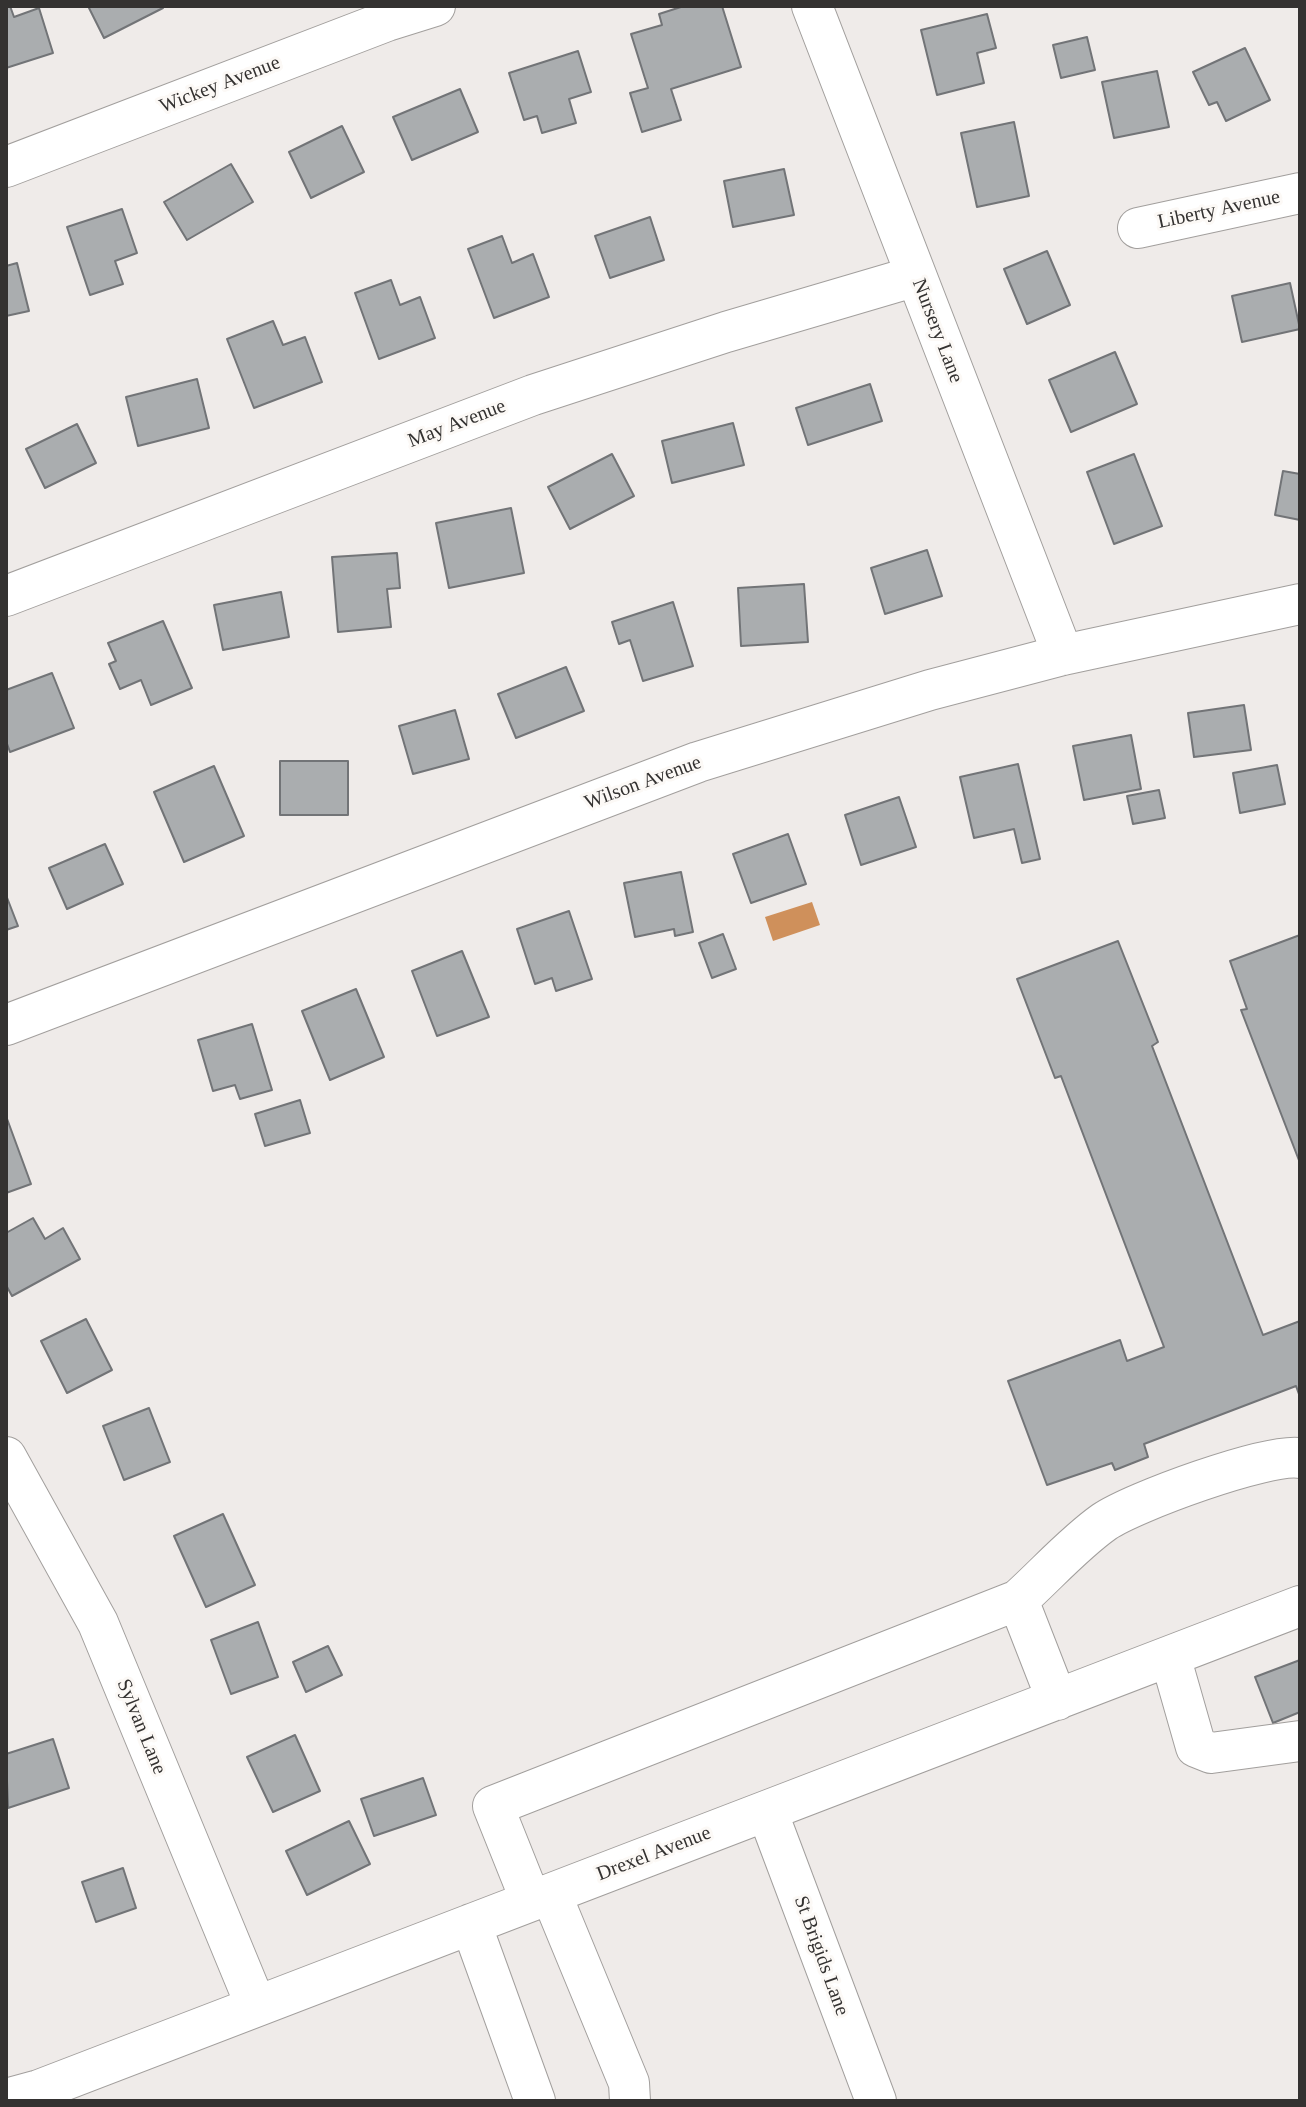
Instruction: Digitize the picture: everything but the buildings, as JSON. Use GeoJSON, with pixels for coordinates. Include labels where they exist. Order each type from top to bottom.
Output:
{"type":"FeatureCollection","features":[{"type":"Feature","properties":{"kind":"street","name":"Wickey Avenue"},"geometry":{"type":"LineString","coordinates":[[6,167],[387,21],[435,6]]}},
{"type":"Feature","properties":{"kind":"street","name":"Nursery Lane"},"geometry":{"type":"LineString","coordinates":[[812,6],[1063,655]]}},
{"type":"Feature","properties":{"kind":"street","name":"Liberty Avenue"},"geometry":{"type":"LineString","coordinates":[[1138,228],[1300,193]]}},
{"type":"Feature","properties":{"kind":"street","name":"May Avenue"},"geometry":{"type":"LineString","coordinates":[[6,596],[533,395],[726,332],[916,276]]}},
{"type":"Feature","properties":{"kind":"street","name":"Wilson Avenue"},"geometry":{"type":"LineString","coordinates":[[6,1025],[698,762],[930,690],[1063,655],[1300,604]]}},
{"type":"Feature","properties":{"kind":"street","name":"Sylvan Lane"},"geometry":{"type":"LineString","coordinates":[[6,1457],[98,1623],[256,2006]]}},
{"type":"Feature","properties":{"kind":"street"},"geometry":{"type":"LineString","coordinates":[[630,2101],[629,2083],[541,1897],[493,1806],[1018,1600],[1105,1521],[1162,1495],[1253,1464],[1300,1458]]}},
{"type":"Feature","properties":{"kind":"street"},"geometry":{"type":"LineString","coordinates":[[1018,1600],[1057,1700]]}},
{"type":"Feature","properties":{"kind":"street","name":"Drexel Avenue"},"geometry":{"type":"LineString","coordinates":[[6,2099],[39,2090],[91,2087],[256,2006],[1300,1606]]}},
{"type":"Feature","properties":{"kind":"street"},"geometry":{"type":"LineString","coordinates":[[1170,1656],[1196,1747],[1211,1753],[1300,1741]]}},
{"type":"Feature","properties":{"kind":"street","name":"St Brigids Lane"},"geometry":{"type":"LineString","coordinates":[[767,1811],[876,2101]]}},
{"type":"Feature","properties":{"kind":"street"},"geometry":{"type":"LineString","coordinates":[[471,1924],[535,2101]]}},
{"type":"Feature","properties":{"kind":"shaded area"},"geometry":{"type":"Polygon","coordinates":[[[812,902],[820,925],[773,941],[765,917],[812,902]]]}}]}
